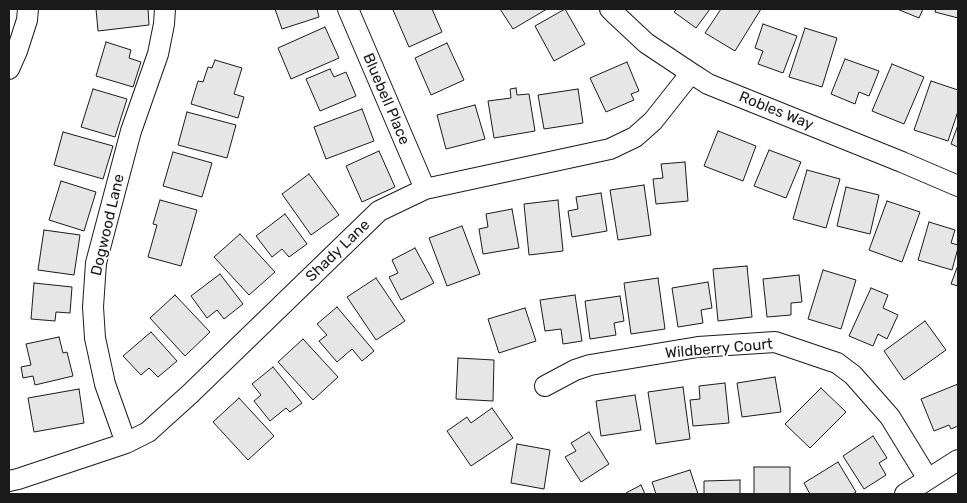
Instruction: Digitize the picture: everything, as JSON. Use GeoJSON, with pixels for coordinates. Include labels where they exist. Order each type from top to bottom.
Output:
{"type":"FeatureCollection","features":[{"type":"Feature","properties":{"kind":"street"},"geometry":{"type":"LineString","coordinates":[[9,69],[27,20],[28,9]]}},
{"type":"Feature","properties":{"kind":"street","name":"Dogwood Lane"},"geometry":{"type":"LineString","coordinates":[[126,444],[105,384],[95,338],[93,308],[96,263],[131,131],[158,54],[165,9]]}},
{"type":"Feature","properties":{"kind":"street","name":"Bluebell Place"},"geometry":{"type":"LineString","coordinates":[[348,9],[425,190]]}},
{"type":"Feature","properties":{"kind":"street","name":"Robles Way"},"geometry":{"type":"LineString","coordinates":[[610,9],[646,43],[708,84],[958,186]]}},
{"type":"Feature","properties":{"kind":"street","name":"Shady Lane"},"geometry":{"type":"LineString","coordinates":[[9,481],[126,444],[148,432],[190,394],[379,211],[425,190],[610,149],[635,137],[653,121],[691,73]]}},
{"type":"Feature","properties":{"kind":"street","name":"Wildberry Court"},"geometry":{"type":"LineString","coordinates":[[545,386],[574,370],[590,365],[698,347],[775,342],[837,363],[853,375],[890,417],[928,479]]}},
{"type":"Feature","properties":{"kind":"street"},"geometry":{"type":"LineString","coordinates":[[905,494],[958,460]]}},
{"type":"Feature","properties":{"kind":"building"},"geometry":{"type":"Polygon","coordinates":[[[96,9],[148,9],[149,25],[98,31],[96,9]]]}},
{"type":"Feature","properties":{"kind":"building"},"geometry":{"type":"Polygon","coordinates":[[[275,9],[317,9],[319,17],[282,29],[275,9]]]}},
{"type":"Feature","properties":{"kind":"building"},"geometry":{"type":"Polygon","coordinates":[[[432,9],[442,32],[409,47],[393,10],[432,9]]]}},
{"type":"Feature","properties":{"kind":"building"},"geometry":{"type":"Polygon","coordinates":[[[500,9],[547,9],[513,29],[500,9]]]}},
{"type":"Feature","properties":{"kind":"building"},"geometry":{"type":"Polygon","coordinates":[[[565,9],[585,44],[554,61],[535,26],[565,9]]]}},
{"type":"Feature","properties":{"kind":"building"},"geometry":{"type":"Polygon","coordinates":[[[677,9],[710,9],[696,28],[674,12],[677,9]]]}},
{"type":"Feature","properties":{"kind":"building"},"geometry":{"type":"Polygon","coordinates":[[[721,9],[761,9],[735,51],[705,33],[721,9]]]}},
{"type":"Feature","properties":{"kind":"building"},"geometry":{"type":"Polygon","coordinates":[[[897,9],[923,9],[919,18],[897,9]]]}},
{"type":"Feature","properties":{"kind":"building"},"geometry":{"type":"Polygon","coordinates":[[[936,9],[958,9],[958,18],[935,12],[936,9]]]}},
{"type":"Feature","properties":{"kind":"building"},"geometry":{"type":"Polygon","coordinates":[[[763,24],[797,36],[783,73],[758,64],[763,51],[755,48],[763,24]]]}},
{"type":"Feature","properties":{"kind":"building"},"geometry":{"type":"Polygon","coordinates":[[[325,27],[339,58],[291,79],[278,48],[325,27]]]}},
{"type":"Feature","properties":{"kind":"building"},"geometry":{"type":"Polygon","coordinates":[[[805,28],[837,38],[822,87],[789,77],[805,28]]]}},
{"type":"Feature","properties":{"kind":"building"},"geometry":{"type":"Polygon","coordinates":[[[106,42],[131,50],[129,58],[141,62],[133,87],[96,76],[106,42]]]}},
{"type":"Feature","properties":{"kind":"building"},"geometry":{"type":"Polygon","coordinates":[[[447,43],[464,80],[431,95],[415,58],[447,43]]]}},
{"type":"Feature","properties":{"kind":"building"},"geometry":{"type":"Polygon","coordinates":[[[845,59],[879,71],[869,96],[859,92],[855,104],[831,94],[845,59]]]}},
{"type":"Feature","properties":{"kind":"building"},"geometry":{"type":"Polygon","coordinates":[[[215,60],[242,68],[234,94],[244,97],[238,118],[191,104],[198,81],[203,82],[208,67],[212,68],[215,60]]]}},
{"type":"Feature","properties":{"kind":"building"},"geometry":{"type":"Polygon","coordinates":[[[627,62],[639,91],[631,94],[634,100],[606,112],[590,78],[627,62]]]}},
{"type":"Feature","properties":{"kind":"building"},"geometry":{"type":"Polygon","coordinates":[[[892,64],[924,77],[904,124],[872,111],[892,64]]]}},
{"type":"Feature","properties":{"kind":"building"},"geometry":{"type":"Polygon","coordinates":[[[330,69],[334,77],[346,72],[356,96],[320,111],[306,79],[330,69]]]}},
{"type":"Feature","properties":{"kind":"building"},"geometry":{"type":"Polygon","coordinates":[[[931,81],[958,90],[958,111],[948,141],[914,130],[931,81]]]}},
{"type":"Feature","properties":{"kind":"building"},"geometry":{"type":"Polygon","coordinates":[[[516,88],[517,95],[529,94],[535,131],[494,138],[488,101],[511,98],[510,89],[516,88]]]}},
{"type":"Feature","properties":{"kind":"building"},"geometry":{"type":"Polygon","coordinates":[[[93,89],[127,99],[115,137],[81,127],[93,89]]]}},
{"type":"Feature","properties":{"kind":"building"},"geometry":{"type":"Polygon","coordinates":[[[578,89],[583,123],[544,129],[538,95],[578,89]]]}},
{"type":"Feature","properties":{"kind":"building"},"geometry":{"type":"Polygon","coordinates":[[[475,105],[485,139],[446,149],[437,115],[475,105]]]}},
{"type":"Feature","properties":{"kind":"building"},"geometry":{"type":"Polygon","coordinates":[[[362,109],[374,141],[326,159],[314,127],[362,109]]]}},
{"type":"Feature","properties":{"kind":"building"},"geometry":{"type":"Polygon","coordinates":[[[187,112],[236,125],[227,158],[178,145],[187,112]]]}},
{"type":"Feature","properties":{"kind":"building"},"geometry":{"type":"Polygon","coordinates":[[[958,125],[958,147],[951,144],[958,125]]]}},
{"type":"Feature","properties":{"kind":"building"},"geometry":{"type":"Polygon","coordinates":[[[718,131],[756,146],[743,181],[704,166],[718,131]]]}},
{"type":"Feature","properties":{"kind":"building"},"geometry":{"type":"Polygon","coordinates":[[[63,132],[113,146],[103,179],[54,165],[63,132]]]}},
{"type":"Feature","properties":{"kind":"building"},"geometry":{"type":"Polygon","coordinates":[[[769,150],[801,162],[786,198],[754,186],[769,150]]]}},
{"type":"Feature","properties":{"kind":"building"},"geometry":{"type":"Polygon","coordinates":[[[379,151],[395,187],[362,202],[346,166],[379,151]]]}},
{"type":"Feature","properties":{"kind":"building"},"geometry":{"type":"Polygon","coordinates":[[[173,152],[212,163],[202,197],[163,186],[173,152]]]}},
{"type":"Feature","properties":{"kind":"building"},"geometry":{"type":"Polygon","coordinates":[[[685,162],[688,201],[656,204],[653,179],[663,178],[661,164],[685,162]]]}},
{"type":"Feature","properties":{"kind":"building"},"geometry":{"type":"Polygon","coordinates":[[[807,170],[840,179],[826,228],[793,219],[807,170]]]}},
{"type":"Feature","properties":{"kind":"building"},"geometry":{"type":"Polygon","coordinates":[[[309,174],[339,215],[311,235],[282,194],[309,174]]]}},
{"type":"Feature","properties":{"kind":"building"},"geometry":{"type":"Polygon","coordinates":[[[61,181],[96,192],[84,231],[49,220],[61,181]]]}},
{"type":"Feature","properties":{"kind":"building"},"geometry":{"type":"Polygon","coordinates":[[[644,185],[651,235],[618,240],[610,190],[644,185]]]}},
{"type":"Feature","properties":{"kind":"building"},"geometry":{"type":"Polygon","coordinates":[[[846,187],[879,195],[870,234],[837,226],[846,187]]]}},
{"type":"Feature","properties":{"kind":"building"},"geometry":{"type":"Polygon","coordinates":[[[601,193],[607,231],[572,237],[568,211],[578,209],[576,197],[601,193]]]}},
{"type":"Feature","properties":{"kind":"building"},"geometry":{"type":"Polygon","coordinates":[[[160,200],[197,210],[181,266],[148,257],[157,225],[153,224],[160,200]]]}},
{"type":"Feature","properties":{"kind":"building"},"geometry":{"type":"Polygon","coordinates":[[[558,200],[563,251],[529,255],[524,204],[558,200]]]}},
{"type":"Feature","properties":{"kind":"building"},"geometry":{"type":"Polygon","coordinates":[[[887,201],[920,212],[902,262],[869,250],[887,201]]]}},
{"type":"Feature","properties":{"kind":"building"},"geometry":{"type":"Polygon","coordinates":[[[512,209],[519,248],[483,254],[479,229],[488,227],[486,214],[512,209]]]}},
{"type":"Feature","properties":{"kind":"building"},"geometry":{"type":"Polygon","coordinates":[[[285,214],[307,244],[289,257],[282,249],[272,257],[256,236],[285,214]]]}},
{"type":"Feature","properties":{"kind":"building"},"geometry":{"type":"Polygon","coordinates":[[[929,222],[955,230],[951,243],[958,245],[958,248],[952,270],[918,260],[929,222]]]}},
{"type":"Feature","properties":{"kind":"building"},"geometry":{"type":"Polygon","coordinates":[[[462,226],[480,274],[447,286],[429,238],[462,226]]]}},
{"type":"Feature","properties":{"kind":"building"},"geometry":{"type":"Polygon","coordinates":[[[44,230],[80,235],[74,275],[38,270],[44,230]]]}},
{"type":"Feature","properties":{"kind":"building"},"geometry":{"type":"Polygon","coordinates":[[[240,234],[275,272],[249,295],[214,257],[240,234]]]}},
{"type":"Feature","properties":{"kind":"building"},"geometry":{"type":"Polygon","coordinates":[[[415,248],[434,283],[401,300],[389,277],[398,273],[392,260],[415,248]]]}},
{"type":"Feature","properties":{"kind":"building"},"geometry":{"type":"Polygon","coordinates":[[[958,265],[958,286],[951,284],[958,265]]]}},
{"type":"Feature","properties":{"kind":"building"},"geometry":{"type":"Polygon","coordinates":[[[747,266],[752,317],[718,321],[713,269],[747,266]]]}},
{"type":"Feature","properties":{"kind":"building"},"geometry":{"type":"Polygon","coordinates":[[[823,270],[856,280],[841,329],[808,319],[823,270]]]}},
{"type":"Feature","properties":{"kind":"building"},"geometry":{"type":"Polygon","coordinates":[[[220,274],[243,304],[224,319],[217,310],[207,318],[191,296],[220,274]]]}},
{"type":"Feature","properties":{"kind":"building"},"geometry":{"type":"Polygon","coordinates":[[[799,275],[802,302],[791,303],[791,315],[767,317],[763,279],[799,275]]]}},
{"type":"Feature","properties":{"kind":"building"},"geometry":{"type":"Polygon","coordinates":[[[376,278],[405,321],[376,340],[347,297],[376,278]]]}},
{"type":"Feature","properties":{"kind":"building"},"geometry":{"type":"Polygon","coordinates":[[[658,278],[665,329],[631,334],[624,283],[658,278]]]}},
{"type":"Feature","properties":{"kind":"building"},"geometry":{"type":"Polygon","coordinates":[[[708,282],[712,308],[701,310],[703,323],[678,327],[672,288],[708,282]]]}},
{"type":"Feature","properties":{"kind":"building"},"geometry":{"type":"Polygon","coordinates":[[[34,283],[72,287],[70,313],[56,312],[55,321],[31,319],[34,283]]]}},
{"type":"Feature","properties":{"kind":"building"},"geometry":{"type":"Polygon","coordinates":[[[871,288],[888,295],[883,308],[898,315],[887,339],[878,334],[873,346],[849,336],[871,288]]]}},
{"type":"Feature","properties":{"kind":"building"},"geometry":{"type":"Polygon","coordinates":[[[175,295],[210,332],[185,356],[150,318],[175,295]]]}},
{"type":"Feature","properties":{"kind":"building"},"geometry":{"type":"Polygon","coordinates":[[[575,295],[582,341],[563,344],[561,329],[545,331],[540,300],[575,295]]]}},
{"type":"Feature","properties":{"kind":"building"},"geometry":{"type":"Polygon","coordinates":[[[620,296],[624,321],[614,323],[616,335],[590,339],[585,301],[620,296]]]}},
{"type":"Feature","properties":{"kind":"building"},"geometry":{"type":"Polygon","coordinates":[[[337,307],[374,351],[362,361],[352,349],[337,362],[319,341],[327,335],[317,324],[337,307]]]}},
{"type":"Feature","properties":{"kind":"building"},"geometry":{"type":"Polygon","coordinates":[[[525,308],[536,341],[499,353],[488,319],[525,308]]]}},
{"type":"Feature","properties":{"kind":"building"},"geometry":{"type":"Polygon","coordinates":[[[925,321],[946,350],[904,380],[884,351],[925,321]]]}},
{"type":"Feature","properties":{"kind":"building"},"geometry":{"type":"Polygon","coordinates":[[[151,332],[177,361],[158,377],[149,368],[141,375],[123,356],[151,332]]]}},
{"type":"Feature","properties":{"kind":"building"},"geometry":{"type":"Polygon","coordinates":[[[59,337],[63,353],[67,352],[73,376],[35,385],[33,376],[23,378],[21,367],[31,365],[26,344],[59,337]]]}},
{"type":"Feature","properties":{"kind":"building"},"geometry":{"type":"Polygon","coordinates":[[[303,339],[338,377],[313,400],[278,362],[303,339]]]}},
{"type":"Feature","properties":{"kind":"building"},"geometry":{"type":"Polygon","coordinates":[[[458,358],[494,360],[493,401],[456,399],[458,358]]]}},
{"type":"Feature","properties":{"kind":"building"},"geometry":{"type":"Polygon","coordinates":[[[273,367],[302,403],[290,412],[286,408],[270,421],[254,401],[261,395],[252,384],[273,367]]]}},
{"type":"Feature","properties":{"kind":"building"},"geometry":{"type":"Polygon","coordinates":[[[775,377],[781,412],[742,417],[737,383],[775,377]]]}},
{"type":"Feature","properties":{"kind":"building"},"geometry":{"type":"Polygon","coordinates":[[[725,383],[729,423],[693,426],[690,400],[700,399],[699,386],[725,383]]]}},
{"type":"Feature","properties":{"kind":"building"},"geometry":{"type":"Polygon","coordinates":[[[958,384],[958,426],[951,429],[949,425],[934,431],[921,399],[958,384]]]}},
{"type":"Feature","properties":{"kind":"building"},"geometry":{"type":"Polygon","coordinates":[[[683,387],[690,439],[656,444],[648,392],[683,387]]]}},
{"type":"Feature","properties":{"kind":"building"},"geometry":{"type":"Polygon","coordinates":[[[821,388],[846,412],[810,448],[785,424],[821,388]]]}},
{"type":"Feature","properties":{"kind":"building"},"geometry":{"type":"Polygon","coordinates":[[[79,389],[84,423],[34,432],[28,398],[79,389]]]}},
{"type":"Feature","properties":{"kind":"building"},"geometry":{"type":"Polygon","coordinates":[[[635,395],[641,430],[601,436],[596,401],[635,395]]]}},
{"type":"Feature","properties":{"kind":"building"},"geometry":{"type":"Polygon","coordinates":[[[239,398],[274,436],[248,460],[213,422],[239,398]]]}},
{"type":"Feature","properties":{"kind":"building"},"geometry":{"type":"Polygon","coordinates":[[[492,408],[513,438],[471,466],[447,431],[467,417],[471,423],[492,408]]]}},
{"type":"Feature","properties":{"kind":"building"},"geometry":{"type":"Polygon","coordinates":[[[589,432],[609,464],[581,482],[565,457],[576,451],[571,443],[589,432]]]}},
{"type":"Feature","properties":{"kind":"building"},"geometry":{"type":"Polygon","coordinates":[[[873,436],[887,458],[879,463],[886,475],[864,489],[843,456],[873,436]]]}},
{"type":"Feature","properties":{"kind":"building"},"geometry":{"type":"Polygon","coordinates":[[[517,444],[550,450],[544,489],[511,483],[517,444]]]}},
{"type":"Feature","properties":{"kind":"building"},"geometry":{"type":"Polygon","coordinates":[[[838,462],[856,492],[853,494],[810,494],[804,483],[838,462]]]}},
{"type":"Feature","properties":{"kind":"building"},"geometry":{"type":"Polygon","coordinates":[[[754,467],[790,467],[790,494],[754,494],[754,467]]]}},
{"type":"Feature","properties":{"kind":"building"},"geometry":{"type":"Polygon","coordinates":[[[690,470],[698,494],[656,494],[652,482],[690,470]]]}},
{"type":"Feature","properties":{"kind":"building"},"geometry":{"type":"Polygon","coordinates":[[[740,480],[740,494],[704,494],[704,481],[740,480]]]}},
{"type":"Feature","properties":{"kind":"building"},"geometry":{"type":"Polygon","coordinates":[[[641,485],[645,494],[626,494],[626,493],[641,485]]]}}]}
